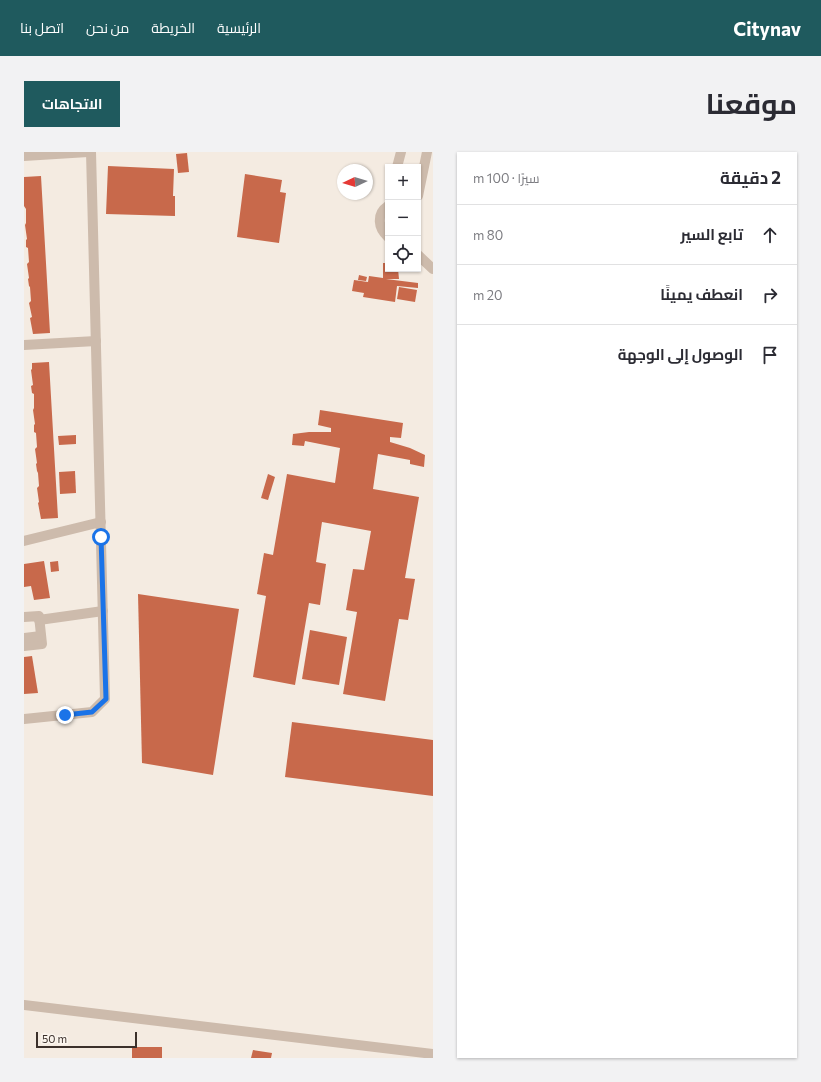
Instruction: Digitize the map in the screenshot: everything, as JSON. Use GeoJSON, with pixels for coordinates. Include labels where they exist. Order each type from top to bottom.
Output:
{"type":"FeatureCollection","features":[{"type":"Feature","properties":{"kind":"street"},"geometry":{"type":"LineString","coordinates":[[24,156],[88,152]]}},
{"type":"Feature","properties":{"kind":"street"},"geometry":{"type":"LineString","coordinates":[[24,719],[92,712],[106,699],[91,152]]}},
{"type":"Feature","properties":{"kind":"street"},"geometry":{"type":"LineString","coordinates":[[398,164],[401,152]]}},
{"type":"Feature","properties":{"kind":"street"},"geometry":{"type":"LineString","coordinates":[[421,180],[426,152]]}},
{"type":"Feature","properties":{"kind":"street"},"geometry":{"type":"LineString","coordinates":[[385,207],[379,222],[381,230],[385,234]]}},
{"type":"Feature","properties":{"kind":"street"},"geometry":{"type":"LineString","coordinates":[[421,258],[433,269]]}},
{"type":"Feature","properties":{"kind":"street"},"geometry":{"type":"LineString","coordinates":[[24,345],[96,341]]}},
{"type":"Feature","properties":{"kind":"street"},"geometry":{"type":"LineString","coordinates":[[24,541],[101,522]]}},
{"type":"Feature","properties":{"kind":"street"},"geometry":{"type":"LineString","coordinates":[[39,620],[103,611]]}},
{"type":"Feature","properties":{"kind":"street"},"geometry":{"type":"LineString","coordinates":[[24,617],[39,616],[42,644],[24,646]]}},
{"type":"Feature","properties":{"kind":"street"},"geometry":{"type":"LineString","coordinates":[[24,638],[41,636]]}},
{"type":"Feature","properties":{"kind":"street"},"geometry":{"type":"LineString","coordinates":[[24,1005],[433,1054]]}},
{"type":"Feature","properties":{"kind":"building"},"geometry":{"type":"Polygon","coordinates":[[[187,153],[189,172],[178,173],[176,154],[187,153]]]}},
{"type":"Feature","properties":{"kind":"building"},"geometry":{"type":"Polygon","coordinates":[[[108,166],[174,169],[173,196],[175,196],[175,216],[106,214],[108,166]]]}},
{"type":"Feature","properties":{"kind":"building"},"geometry":{"type":"Polygon","coordinates":[[[245,174],[282,180],[280,192],[286,193],[279,243],[237,237],[245,174]]]}},
{"type":"Feature","properties":{"kind":"building"},"geometry":{"type":"Polygon","coordinates":[[[41,176],[50,333],[33,334],[29,303],[31,301],[27,264],[29,262],[28,248],[26,247],[27,239],[25,225],[26,209],[24,206],[24,177],[41,176]]]}},
{"type":"Feature","properties":{"kind":"building"},"geometry":{"type":"Polygon","coordinates":[[[383,263],[385,263],[385,272],[398,272],[399,279],[386,279],[418,283],[418,288],[397,286],[395,302],[363,297],[364,293],[352,291],[354,280],[368,282],[369,276],[383,278],[383,263]]]}},
{"type":"Feature","properties":{"kind":"building"},"geometry":{"type":"Polygon","coordinates":[[[359,275],[367,277],[366,281],[358,280],[359,275]]]}},
{"type":"Feature","properties":{"kind":"building"},"geometry":{"type":"Polygon","coordinates":[[[399,287],[417,290],[415,302],[397,299],[399,287]]]}},
{"type":"Feature","properties":{"kind":"building"},"geometry":{"type":"Polygon","coordinates":[[[49,362],[58,518],[41,519],[38,503],[37,488],[39,486],[35,449],[37,447],[36,433],[34,432],[34,394],[32,393],[31,386],[33,385],[31,370],[32,363],[49,362]]]}},
{"type":"Feature","properties":{"kind":"building"},"geometry":{"type":"Polygon","coordinates":[[[320,410],[403,423],[401,438],[390,437],[390,442],[410,448],[425,455],[424,467],[410,464],[410,460],[378,454],[373,489],[419,497],[405,578],[415,579],[408,620],[399,619],[385,701],[343,694],[357,612],[346,610],[353,569],[364,570],[371,531],[322,522],[316,562],[326,564],[320,605],[309,603],[295,685],[253,677],[266,596],[257,594],[264,553],[273,555],[287,474],[335,483],[340,448],[305,441],[304,446],[292,445],[293,434],[331,432],[331,428],[318,425],[320,410]]]}},
{"type":"Feature","properties":{"kind":"building"},"geometry":{"type":"Polygon","coordinates":[[[76,435],[76,444],[59,445],[58,436],[76,435]]]}},
{"type":"Feature","properties":{"kind":"building"},"geometry":{"type":"Polygon","coordinates":[[[75,471],[76,493],[60,494],[59,472],[75,471]]]}},
{"type":"Feature","properties":{"kind":"building"},"geometry":{"type":"Polygon","coordinates":[[[268,474],[275,477],[268,500],[261,498],[268,474]]]}},
{"type":"Feature","properties":{"kind":"building"},"geometry":{"type":"Polygon","coordinates":[[[44,561],[50,598],[34,600],[31,586],[24,587],[24,564],[44,561]]]}},
{"type":"Feature","properties":{"kind":"building"},"geometry":{"type":"Polygon","coordinates":[[[58,561],[59,571],[51,572],[50,562],[58,561]]]}},
{"type":"Feature","properties":{"kind":"building"},"geometry":{"type":"Polygon","coordinates":[[[138,594],[239,609],[213,775],[142,763],[138,594]]]}},
{"type":"Feature","properties":{"kind":"building"},"geometry":{"type":"Polygon","coordinates":[[[310,630],[347,637],[339,685],[302,679],[310,630]]]}},
{"type":"Feature","properties":{"kind":"building"},"geometry":{"type":"Polygon","coordinates":[[[32,656],[38,693],[24,694],[24,657],[32,656]]]}},
{"type":"Feature","properties":{"kind":"building"},"geometry":{"type":"Polygon","coordinates":[[[292,722],[433,740],[433,796],[285,777],[292,722]]]}},
{"type":"Feature","properties":{"kind":"building"},"geometry":{"type":"Polygon","coordinates":[[[132,1047],[162,1047],[162,1058],[132,1058],[132,1047]]]}},
{"type":"Feature","properties":{"kind":"building"},"geometry":{"type":"Polygon","coordinates":[[[253,1050],[272,1053],[271,1058],[251,1058],[253,1050]]]}},
{"type":"Feature","properties":{"kind":"route"},"geometry":{"type":"LineString","coordinates":[[65,715],[92,712],[106,699],[101,537]]}}]}
